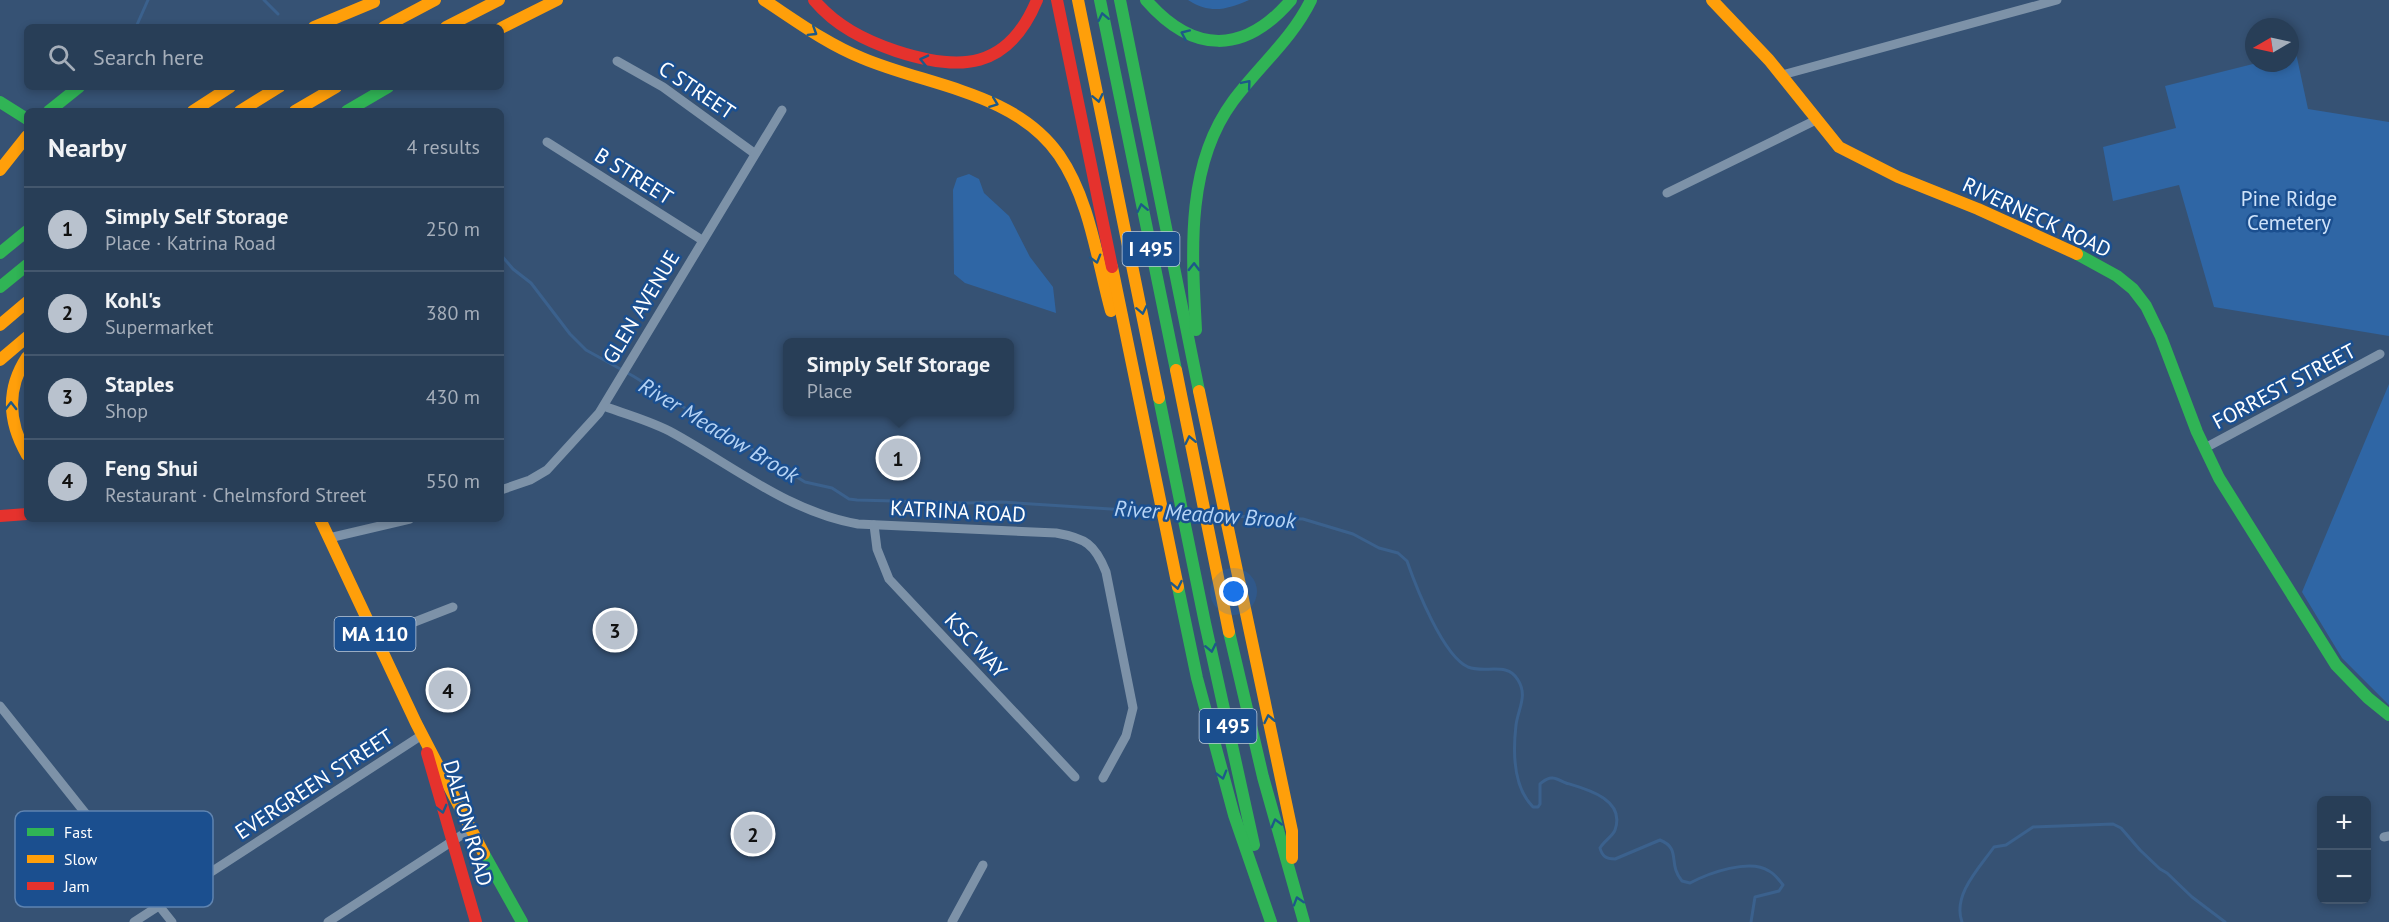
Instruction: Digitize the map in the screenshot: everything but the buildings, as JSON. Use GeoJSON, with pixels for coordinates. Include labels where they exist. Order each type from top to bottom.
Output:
{"type":"FeatureCollection","features":[{"type":"Feature","properties":{"kind":"main road"},"geometry":{"type":"LineString","coordinates":[[390,24],[435,0]]}},
{"type":"Feature","properties":{"kind":"main road"},"geometry":{"type":"LineString","coordinates":[[452,24],[499,0]]}},
{"type":"Feature","properties":{"kind":"main road"},"geometry":{"type":"LineString","coordinates":[[504,26],[557,0]]}},
{"type":"Feature","properties":{"kind":"main road"},"geometry":{"type":"LineString","coordinates":[[534,11],[563,0]]}},
{"type":"Feature","properties":{"kind":"main road"},"geometry":{"type":"LineString","coordinates":[[764,0],[847,51],[892,69],[1004,107],[1030,123],[1046,139],[1065,166],[1077,193],[1147,436]]}},
{"type":"Feature","properties":{"kind":"main road"},"geometry":{"type":"LineString","coordinates":[[814,0],[836,22],[866,39],[916,58],[959,64],[987,57],[1011,42],[1030,19],[1037,0]]}},
{"type":"Feature","properties":{"kind":"main road"},"geometry":{"type":"LineString","coordinates":[[1057,0],[1197,678],[1234,815],[1273,922]]}},
{"type":"Feature","properties":{"kind":"main road","name":"I 495"},"geometry":{"type":"LineString","coordinates":[[1078,0],[1247,815],[1273,922]]}},
{"type":"Feature","properties":{"kind":"main road","name":"I 495"},"geometry":{"type":"LineString","coordinates":[[1100,0],[1241,688],[1304,922]]}},
{"type":"Feature","properties":{"kind":"main road"},"geometry":{"type":"LineString","coordinates":[[1120,0],[1194,367],[1292,831],[1292,880]]}},
{"type":"Feature","properties":{"kind":"main road"},"geometry":{"type":"LineString","coordinates":[[1146,0],[1160,18],[1178,31],[1196,39],[1216,41],[1237,39],[1258,32],[1274,20],[1291,0]]}},
{"type":"Feature","properties":{"kind":"main road"},"geometry":{"type":"LineString","coordinates":[[1194,367],[1196,219],[1205,158],[1227,110],[1298,22],[1311,0]]}},
{"type":"Feature","properties":{"kind":"main road","name":"RIVERNECK ROAD"},"geometry":{"type":"LineString","coordinates":[[1712,0],[1782,75],[1839,147],[1898,177],[1978,209],[2072,251],[2117,276],[2133,289],[2146,306],[2161,337],[2219,478],[2336,665],[2368,699],[2389,715]]}},
{"type":"Feature","properties":{"kind":"main road"},"geometry":{"type":"LineString","coordinates":[[321,24],[376,1]]}},
{"type":"Feature","properties":{"kind":"main road"},"geometry":{"type":"LineString","coordinates":[[335,24],[376,1]]}},
{"type":"Feature","properties":{"kind":"main road"},"geometry":{"type":"LineString","coordinates":[[53,108],[75,90]]}},
{"type":"Feature","properties":{"kind":"main road"},"geometry":{"type":"LineString","coordinates":[[197,108],[225,90]]}},
{"type":"Feature","properties":{"kind":"main road"},"geometry":{"type":"LineString","coordinates":[[245,108],[274,90]]}},
{"type":"Feature","properties":{"kind":"main road"},"geometry":{"type":"LineString","coordinates":[[300,108],[331,90]]}},
{"type":"Feature","properties":{"kind":"main road"},"geometry":{"type":"LineString","coordinates":[[352,108],[383,90]]}},
{"type":"Feature","properties":{"kind":"main road"},"geometry":{"type":"LineString","coordinates":[[0,102],[24,117]]}},
{"type":"Feature","properties":{"kind":"main road"},"geometry":{"type":"LineString","coordinates":[[0,170],[24,140]]}},
{"type":"Feature","properties":{"kind":"main road"},"geometry":{"type":"LineString","coordinates":[[0,253],[24,233]]}},
{"type":"Feature","properties":{"kind":"main road"},"geometry":{"type":"LineString","coordinates":[[0,287],[24,267]]}},
{"type":"Feature","properties":{"kind":"main road"},"geometry":{"type":"LineString","coordinates":[[0,325],[24,305]]}},
{"type":"Feature","properties":{"kind":"main road"},"geometry":{"type":"LineString","coordinates":[[0,360],[24,340]]}},
{"type":"Feature","properties":{"kind":"main road"},"geometry":{"type":"LineString","coordinates":[[24,363],[14,381],[11,404],[16,436],[24,450]]}},
{"type":"Feature","properties":{"kind":"main road"},"geometry":{"type":"LineString","coordinates":[[0,516],[24,514]]}},
{"type":"Feature","properties":{"kind":"main road","name":"MA 110"},"geometry":{"type":"LineString","coordinates":[[321,522],[422,735],[522,922]]}},
{"type":"Feature","properties":{"kind":"main road","name":"DALTON ROAD"},"geometry":{"type":"LineString","coordinates":[[422,735],[476,922]]}},
{"type":"Feature","properties":{"kind":"street"},"geometry":{"type":"LineString","coordinates":[[1782,75],[2057,0]]}},
{"type":"Feature","properties":{"kind":"street","name":"C STREET"},"geometry":{"type":"LineString","coordinates":[[617,61],[663,87],[754,153]]}},
{"type":"Feature","properties":{"kind":"street","name":"GLEN AVENUE"},"geometry":{"type":"LineString","coordinates":[[504,489],[530,480],[548,470],[604,406],[754,153],[782,110]]}},
{"type":"Feature","properties":{"kind":"street"},"geometry":{"type":"LineString","coordinates":[[1667,193],[1816,120]]}},
{"type":"Feature","properties":{"kind":"street","name":"B STREET"},"geometry":{"type":"LineString","coordinates":[[547,142],[702,240]]}},
{"type":"Feature","properties":{"kind":"street","name":"FORREST STREET"},"geometry":{"type":"LineString","coordinates":[[2205,448],[2380,354]]}},
{"type":"Feature","properties":{"kind":"street","name":"KATRINA ROAD"},"geometry":{"type":"LineString","coordinates":[[604,406],[671,432],[774,493],[839,521],[874,525],[1056,533],[1082,540],[1093,548],[1106,572],[1133,708],[1126,736],[1103,778]]}},
{"type":"Feature","properties":{"kind":"street"},"geometry":{"type":"LineString","coordinates":[[329,538],[397,522]]}},
{"type":"Feature","properties":{"kind":"street","name":"KSC WAY"},"geometry":{"type":"LineString","coordinates":[[874,525],[877,549],[889,579],[1075,777]]}},
{"type":"Feature","properties":{"kind":"street"},"geometry":{"type":"LineString","coordinates":[[376,636],[453,608]]}},
{"type":"Feature","properties":{"kind":"street"},"geometry":{"type":"LineString","coordinates":[[0,706],[84,811]]}},
{"type":"Feature","properties":{"kind":"street","name":"EVERGREEN STREET"},"geometry":{"type":"LineString","coordinates":[[213,871],[422,735]]}},
{"type":"Feature","properties":{"kind":"street"},"geometry":{"type":"LineString","coordinates":[[328,922],[452,844],[471,829]]}},
{"type":"Feature","properties":{"kind":"street"},"geometry":{"type":"LineString","coordinates":[[952,922],[983,865]]}},
{"type":"Feature","properties":{"kind":"street","name":"EVERGREEN STREET"},"geometry":{"type":"LineString","coordinates":[[134,922],[157,907]]}},
{"type":"Feature","properties":{"kind":"street"},"geometry":{"type":"LineString","coordinates":[[161,907],[172,922]]}},
{"type":"Feature","properties":{"kind":"green space"},"geometry":{"type":"Polygon","coordinates":[[[1188,0],[1249,0],[1225,8],[1211,9],[1188,0]]]}},
{"type":"Feature","properties":{"kind":"green space","name":"Pine Ridge Cemetery"},"geometry":{"type":"Polygon","coordinates":[[[2245,66],[2245,72],[2299,72],[2299,67],[2308,109],[2389,122],[2389,336],[2214,307],[2179,185],[2113,201],[2103,147],[2176,128],[2165,86],[2245,66]]]}},
{"type":"Feature","properties":{"kind":"green space"},"geometry":{"type":"Polygon","coordinates":[[[969,174],[979,179],[984,193],[1009,216],[1030,257],[1053,287],[1056,313],[965,283],[954,274],[953,190],[957,178],[969,174]]]}},
{"type":"Feature","properties":{"kind":"green space"},"geometry":{"type":"Polygon","coordinates":[[[2389,384],[2389,705],[2342,658],[2302,592],[2389,384]]]}},
{"type":"Feature","properties":{"kind":"waterway"},"geometry":{"type":"LineString","coordinates":[[137,24],[148,0]]}},
{"type":"Feature","properties":{"kind":"waterway","name":"River Meadow Brook"},"geometry":{"type":"LineString","coordinates":[[264,0],[278,14]]}},
{"type":"Feature","properties":{"kind":"waterway","name":"River Meadow Brook"},"geometry":{"type":"LineString","coordinates":[[504,258],[531,283],[570,334],[586,350],[633,376],[805,482],[832,488],[849,499],[857,500],[1001,502],[1158,512]]}},
{"type":"Feature","properties":{"kind":"waterway","name":"River Meadow Brook"},"geometry":{"type":"LineString","coordinates":[[1230,516],[1303,519],[1353,534],[1379,548],[1398,553],[1407,561],[1440,635],[1459,660],[1475,669],[1508,671],[1518,680],[1521,686],[1522,702],[1515,735],[1516,768],[1521,789],[1533,807],[1538,807],[1540,804],[1540,784],[1547,779],[1555,778],[1593,792],[1610,803],[1615,810],[1617,819],[1615,830],[1600,848],[1607,858],[1615,859],[1660,840],[1671,848],[1675,868],[1682,881],[1690,883],[1718,871],[1741,866],[1761,867],[1769,871],[1783,885],[1779,891],[1755,897],[1751,922]]}},
{"type":"Feature","properties":{"kind":"waterway","name":"River Meadow Brook"},"geometry":{"type":"LineString","coordinates":[[1962,922],[1960,912],[1964,892],[1975,872],[1994,847],[2006,845],[2033,827],[2113,824],[2121,828],[2160,869],[2225,922]]}},
{"type":"Feature","properties":{"kind":"traffic: fast"},"geometry":{"type":"LineString","coordinates":[[1100,0],[1176,370]]}},
{"type":"Feature","properties":{"kind":"traffic: fast"},"geometry":{"type":"LineString","coordinates":[[1120,0],[1199,391]]}},
{"type":"Feature","properties":{"kind":"traffic: fast"},"geometry":{"type":"LineString","coordinates":[[1146,0],[1164,18],[1182,31],[1200,38],[1218,41],[1237,38],[1255,31],[1273,18],[1291,0]]}},
{"type":"Feature","properties":{"kind":"traffic: fast"},"geometry":{"type":"LineString","coordinates":[[1196,330],[1193,241],[1199,182],[1206,153],[1217,126],[1233,101],[1285,40],[1311,0]]}},
{"type":"Feature","properties":{"kind":"traffic: fast"},"geometry":{"type":"LineString","coordinates":[[53,108],[75,90]]}},
{"type":"Feature","properties":{"kind":"traffic: fast"},"geometry":{"type":"LineString","coordinates":[[352,108],[383,90]]}},
{"type":"Feature","properties":{"kind":"traffic: fast"},"geometry":{"type":"LineString","coordinates":[[0,102],[24,117]]}},
{"type":"Feature","properties":{"kind":"traffic: fast"},"geometry":{"type":"LineString","coordinates":[[0,253],[24,233]]}},
{"type":"Feature","properties":{"kind":"traffic: fast"},"geometry":{"type":"LineString","coordinates":[[2077,254],[2117,276],[2133,289],[2146,306],[2161,337],[2197,432],[2219,478],[2336,665],[2368,698],[2389,715]]}},
{"type":"Feature","properties":{"kind":"traffic: fast"},"geometry":{"type":"LineString","coordinates":[[0,287],[24,267]]}},
{"type":"Feature","properties":{"kind":"traffic: fast"},"geometry":{"type":"LineString","coordinates":[[1159,398],[1254,845]]}},
{"type":"Feature","properties":{"kind":"traffic: fast"},"geometry":{"type":"LineString","coordinates":[[1178,587],[1197,678],[1234,815],[1271,922]]}},
{"type":"Feature","properties":{"kind":"traffic: fast"},"geometry":{"type":"LineString","coordinates":[[1229,632],[1263,777],[1304,922]]}},
{"type":"Feature","properties":{"kind":"traffic: fast"},"geometry":{"type":"LineString","coordinates":[[484,854],[522,922]]}},
{"type":"Feature","properties":{"kind":"traffic: slow"},"geometry":{"type":"LineString","coordinates":[[390,24],[435,0]]}},
{"type":"Feature","properties":{"kind":"traffic: slow"},"geometry":{"type":"LineString","coordinates":[[452,24],[499,0]]}},
{"type":"Feature","properties":{"kind":"traffic: slow"},"geometry":{"type":"LineString","coordinates":[[504,26],[557,0]]}},
{"type":"Feature","properties":{"kind":"traffic: slow"},"geometry":{"type":"LineString","coordinates":[[764,0],[836,46],[888,68],[969,93],[995,104],[1019,117],[1041,134],[1059,155],[1078,191],[1091,231],[1111,311]]}},
{"type":"Feature","properties":{"kind":"traffic: slow"},"geometry":{"type":"LineString","coordinates":[[1078,0],[1159,398]]}},
{"type":"Feature","properties":{"kind":"traffic: slow"},"geometry":{"type":"LineString","coordinates":[[1712,0],[1769,60],[1839,147],[1898,177],[1978,209],[2077,254]]}},
{"type":"Feature","properties":{"kind":"traffic: slow"},"geometry":{"type":"LineString","coordinates":[[321,24],[374,2]]}},
{"type":"Feature","properties":{"kind":"traffic: slow"},"geometry":{"type":"LineString","coordinates":[[198,108],[225,90]]}},
{"type":"Feature","properties":{"kind":"traffic: slow"},"geometry":{"type":"LineString","coordinates":[[245,108],[274,90]]}},
{"type":"Feature","properties":{"kind":"traffic: slow"},"geometry":{"type":"LineString","coordinates":[[300,108],[331,90]]}},
{"type":"Feature","properties":{"kind":"traffic: slow"},"geometry":{"type":"LineString","coordinates":[[0,170],[24,140]]}},
{"type":"Feature","properties":{"kind":"traffic: slow"},"geometry":{"type":"LineString","coordinates":[[1112,267],[1178,587]]}},
{"type":"Feature","properties":{"kind":"traffic: slow"},"geometry":{"type":"LineString","coordinates":[[0,325],[24,305]]}},
{"type":"Feature","properties":{"kind":"traffic: slow"},"geometry":{"type":"LineString","coordinates":[[0,360],[24,340]]}},
{"type":"Feature","properties":{"kind":"traffic: slow"},"geometry":{"type":"LineString","coordinates":[[24,362],[15,381],[12,406],[16,430],[24,449]]}},
{"type":"Feature","properties":{"kind":"traffic: slow"},"geometry":{"type":"LineString","coordinates":[[1176,370],[1229,632]]}},
{"type":"Feature","properties":{"kind":"traffic: slow"},"geometry":{"type":"LineString","coordinates":[[1199,391],[1292,831],[1292,858]]}},
{"type":"Feature","properties":{"kind":"traffic: slow"},"geometry":{"type":"LineString","coordinates":[[321,522],[416,723],[484,854]]}},
{"type":"Feature","properties":{"kind":"traffic: jam"},"geometry":{"type":"LineString","coordinates":[[814,0],[841,25],[873,42],[919,58],[961,63],[980,60],[997,52],[1012,40],[1025,23],[1037,0]]}},
{"type":"Feature","properties":{"kind":"traffic: jam"},"geometry":{"type":"LineString","coordinates":[[1057,0],[1112,267]]}},
{"type":"Feature","properties":{"kind":"traffic: jam"},"geometry":{"type":"LineString","coordinates":[[0,516],[24,514]]}},
{"type":"Feature","properties":{"kind":"traffic: jam"},"geometry":{"type":"LineString","coordinates":[[427,753],[476,922]]}},
{"type":"Feature","properties":{"kind":"place","name":"Simply Self Storage"},"geometry":{"type":"Point","coordinates":[898,458]}},
{"type":"Feature","properties":{"kind":"place","name":"Staples"},"geometry":{"type":"Point","coordinates":[615,630]}},
{"type":"Feature","properties":{"kind":"place","name":"Feng Shui"},"geometry":{"type":"Point","coordinates":[448,690]}},
{"type":"Feature","properties":{"kind":"place","name":"Kohl's"},"geometry":{"type":"Point","coordinates":[753,834]}}]}
